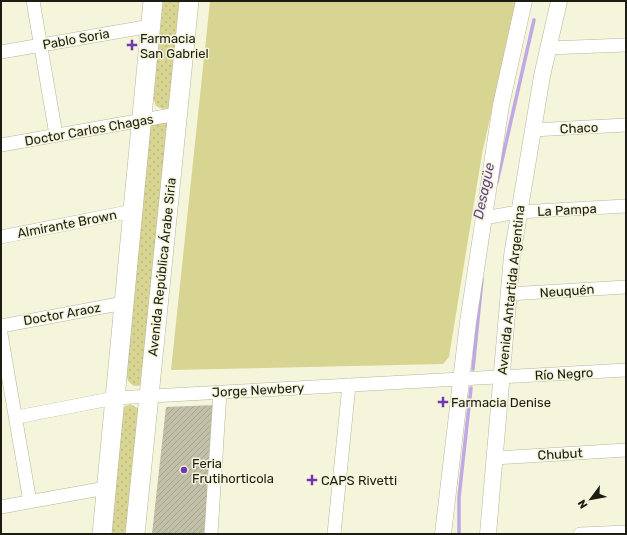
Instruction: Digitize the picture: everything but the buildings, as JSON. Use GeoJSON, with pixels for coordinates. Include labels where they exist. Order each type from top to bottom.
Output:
{"type":"FeatureCollection","features":[{"type":"Feature","properties":{"kind":"main road"},"geometry":{"type":"LineString","coordinates":[[102,534],[153,1]]}},
{"type":"Feature","properties":{"kind":"main road","name":"Avenida República Árabe Siria"},"geometry":{"type":"LineString","coordinates":[[135,534],[189,1]]}},
{"type":"Feature","properties":{"kind":"street"},"geometry":{"type":"LineString","coordinates":[[33,1],[56,135]]}},
{"type":"Feature","properties":{"kind":"street"},"geometry":{"type":"LineString","coordinates":[[443,534],[461,379],[501,105],[524,1]]}},
{"type":"Feature","properties":{"kind":"street","name":"Avenida Antartida Argentina"},"geometry":{"type":"LineString","coordinates":[[488,534],[508,294],[518,212],[532,130],[559,1]]}},
{"type":"Feature","properties":{"kind":"street","name":"Pablo Soria"},"geometry":{"type":"LineString","coordinates":[[1,52],[150,26]]}},
{"type":"Feature","properties":{"kind":"street"},"geometry":{"type":"LineString","coordinates":[[548,48],[626,45]]}},
{"type":"Feature","properties":{"kind":"street","name":"Doctor Carlos Chagas"},"geometry":{"type":"LineString","coordinates":[[1,145],[178,114]]}},
{"type":"Feature","properties":{"kind":"street","name":"Chaco"},"geometry":{"type":"LineString","coordinates":[[532,130],[626,125]]}},
{"type":"Feature","properties":{"kind":"street","name":"La Pampa"},"geometry":{"type":"LineString","coordinates":[[484,218],[518,212],[626,206]]}},
{"type":"Feature","properties":{"kind":"street","name":"Almirante Brown"},"geometry":{"type":"LineString","coordinates":[[1,237],[133,211]]}},
{"type":"Feature","properties":{"kind":"street","name":"Neuquén"},"geometry":{"type":"LineString","coordinates":[[508,294],[626,287]]}},
{"type":"Feature","properties":{"kind":"street","name":"Doctor Araoz"},"geometry":{"type":"LineString","coordinates":[[1,326],[124,303]]}},
{"type":"Feature","properties":{"kind":"street"},"geometry":{"type":"LineString","coordinates":[[1,334],[17,417],[30,502]]}},
{"type":"Feature","properties":{"kind":"street","name":"Río Negro"},"geometry":{"type":"LineString","coordinates":[[501,377],[626,370]]}},
{"type":"Feature","properties":{"kind":"street","name":"Jorge Newbery"},"geometry":{"type":"LineString","coordinates":[[17,417],[115,398],[149,395],[501,377]]}},
{"type":"Feature","properties":{"kind":"street"},"geometry":{"type":"LineString","coordinates":[[334,534],[350,385]]}},
{"type":"Feature","properties":{"kind":"street"},"geometry":{"type":"LineString","coordinates":[[211,534],[220,392]]}},
{"type":"Feature","properties":{"kind":"street","name":"Chubut"},"geometry":{"type":"LineString","coordinates":[[495,458],[626,450]]}},
{"type":"Feature","properties":{"kind":"street"},"geometry":{"type":"LineString","coordinates":[[1,507],[106,488]]}},
{"type":"Feature","properties":{"kind":"street"},"geometry":{"type":"LineString","coordinates":[[580,534],[626,532]]}},
{"type":"Feature","properties":{"kind":"shaded area"},"geometry":{"type":"Polygon","coordinates":[[[163,1],[184,1],[170,108],[162,109],[156,106],[153,98],[163,1]]]}},
{"type":"Feature","properties":{"kind":"shaded area"},"geometry":{"type":"Polygon","coordinates":[[[210,1],[516,1],[482,154],[449,357],[443,364],[171,370],[210,1]]]}},
{"type":"Feature","properties":{"kind":"shaded area"},"geometry":{"type":"Polygon","coordinates":[[[161,121],[168,123],[143,385],[134,386],[129,382],[126,376],[147,130],[153,124],[161,121]]]}},
{"type":"Feature","properties":{"kind":"shaded area"},"geometry":{"type":"Polygon","coordinates":[[[130,404],[145,412],[133,534],[107,534],[123,408],[130,404]]]}},
{"type":"Feature","properties":{"kind":"waterway","name":"Desagüe"},"geometry":{"type":"LineString","coordinates":[[497,182],[534,20]]}},
{"type":"Feature","properties":{"kind":"waterway","name":"Desagüe"},"geometry":{"type":"LineString","coordinates":[[473,369],[482,279]]}},
{"type":"Feature","properties":{"kind":"waterway","name":"Desagüe"},"geometry":{"type":"LineString","coordinates":[[459,534],[459,497],[471,388]]}},
{"type":"Feature","properties":{"kind":"place","name":"Farmacia San Gabriel"},"geometry":{"type":"Point","coordinates":[132,45]}},
{"type":"Feature","properties":{"kind":"place","name":"Farmacia Denise"},"geometry":{"type":"Point","coordinates":[443,402]}},
{"type":"Feature","properties":{"kind":"place","name":"Feria Frutihorticola"},"geometry":{"type":"Point","coordinates":[184,470]}},
{"type":"Feature","properties":{"kind":"place","name":"CAPS Rivetti"},"geometry":{"type":"Point","coordinates":[312,480]}}]}
